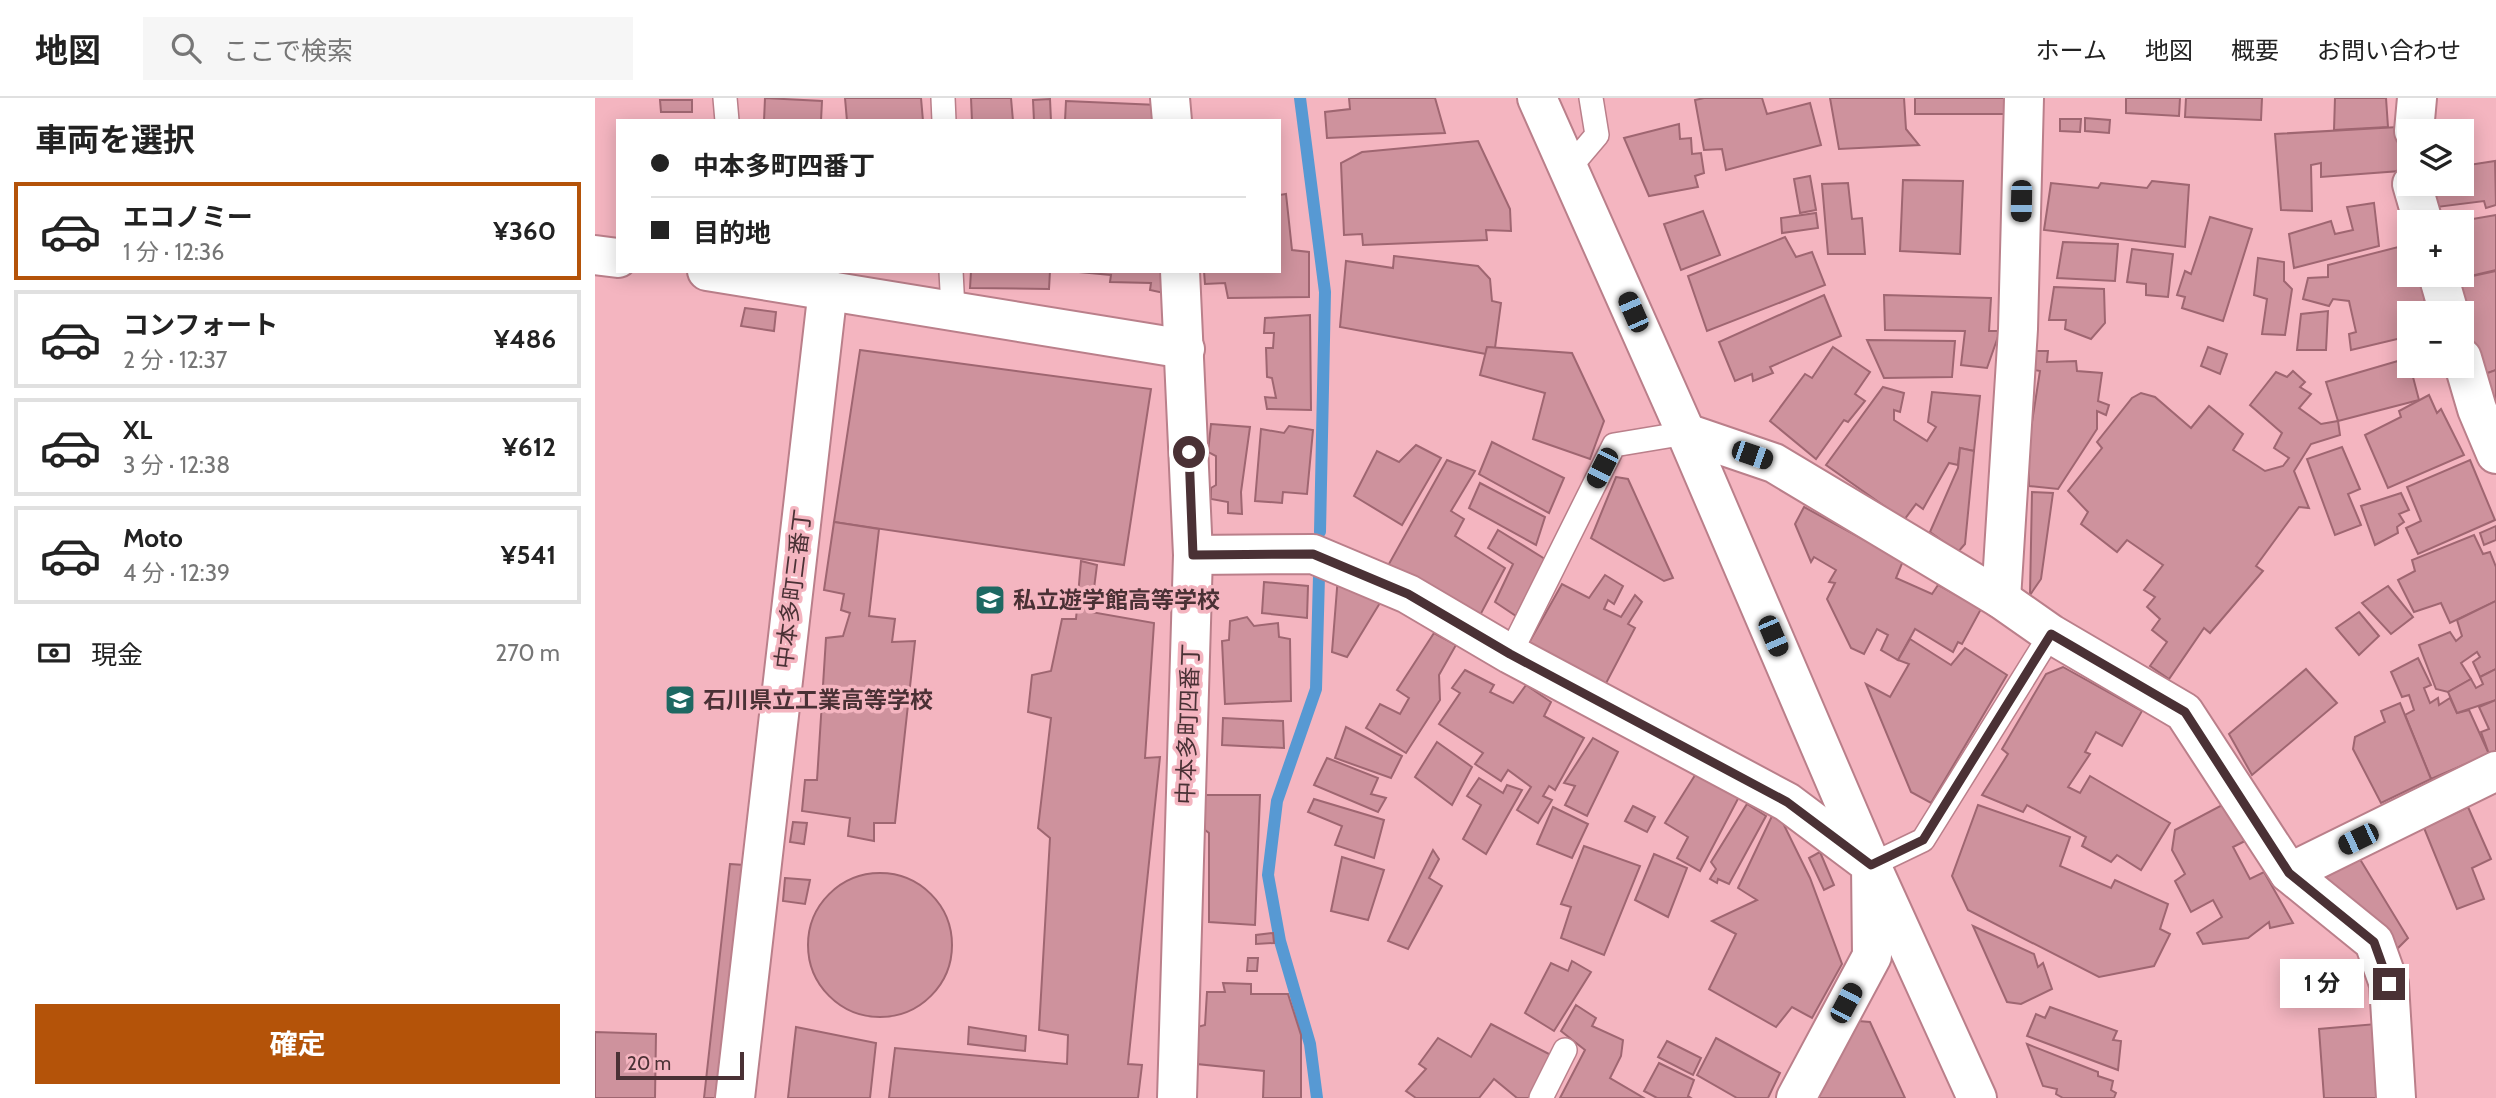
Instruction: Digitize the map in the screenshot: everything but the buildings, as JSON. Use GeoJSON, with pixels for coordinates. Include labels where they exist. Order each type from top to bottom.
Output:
{"type":"FeatureCollection","features":[{"type":"Feature","properties":{"kind":"street"},"geometry":{"type":"LineString","coordinates":[[1170,98],[1172,119]]}},
{"type":"Feature","properties":{"kind":"street"},"geometry":{"type":"LineString","coordinates":[[1537,98],[1686,433],[1871,865],[1977,1098]]}},
{"type":"Feature","properties":{"kind":"street"},"geometry":{"type":"LineString","coordinates":[[2001,599],[2018,329],[2024,98]]}},
{"type":"Feature","properties":{"kind":"street"},"geometry":{"type":"LineString","coordinates":[[2415,119],[2417,98]]}},
{"type":"Feature","properties":{"kind":"street"},"geometry":{"type":"LineString","coordinates":[[595,255],[616,258]]}},
{"type":"Feature","properties":{"kind":"street"},"geometry":{"type":"LineString","coordinates":[[726,273],[1185,349]]}},
{"type":"Feature","properties":{"kind":"street","name":"中本多町四番丁"},"geometry":{"type":"LineString","coordinates":[[1177,1098],[1193,555],[1180,273]]}},
{"type":"Feature","properties":{"kind":"street","name":"中本多町三番丁"},"geometry":{"type":"LineString","coordinates":[[735,1098],[828,289]]}},
{"type":"Feature","properties":{"kind":"street"},"geometry":{"type":"LineString","coordinates":[[2468,378],[2477,409],[2496,454]]}},
{"type":"Feature","properties":{"kind":"street"},"geometry":{"type":"LineString","coordinates":[[1686,433],[1774,463],[2001,599],[2051,634],[2185,712],[2289,873],[2374,942],[2389,984],[2396,1098]]}},
{"type":"Feature","properties":{"kind":"street"},"geometry":{"type":"LineString","coordinates":[[1193,555],[1313,554],[1408,594],[1510,654],[1787,802],[1871,865]]}},
{"type":"Feature","properties":{"kind":"street"},"geometry":{"type":"LineString","coordinates":[[2289,873],[2496,771]]}},
{"type":"Feature","properties":{"kind":"street"},"geometry":{"type":"LineString","coordinates":[[1796,1098],[1872,956],[1871,865]]}},
{"type":"Feature","properties":{"kind":"lane"},"geometry":{"type":"LineString","coordinates":[[725,98],[727,119]]}},
{"type":"Feature","properties":{"kind":"lane"},"geometry":{"type":"LineString","coordinates":[[943,98],[944,119]]}},
{"type":"Feature","properties":{"kind":"lane"},"geometry":{"type":"LineString","coordinates":[[1569,168],[1597,135],[1591,98]]}},
{"type":"Feature","properties":{"kind":"lane"},"geometry":{"type":"LineString","coordinates":[[951,273],[953,310]]}},
{"type":"Feature","properties":{"kind":"lane"},"geometry":{"type":"LineString","coordinates":[[1510,654],[1614,445],[1686,433]]}},
{"type":"Feature","properties":{"kind":"lane"},"geometry":{"type":"LineString","coordinates":[[1871,865],[1923,840],[2051,634]]}},
{"type":"Feature","properties":{"kind":"lane"},"geometry":{"type":"LineString","coordinates":[[1541,1098],[1565,1050]]}},
{"type":"Feature","properties":{"kind":"waterway"},"geometry":{"type":"LineString","coordinates":[[1300,98],[1325,292],[1320,532]]}},
{"type":"Feature","properties":{"kind":"waterway"},"geometry":{"type":"LineString","coordinates":[[1317,1098],[1310,1044],[1280,941],[1268,875],[1277,801],[1316,689],[1319,576]]}},
{"type":"Feature","properties":{"kind":"place","name":"私立遊学館高等学校"},"geometry":{"type":"Point","coordinates":[990,600]}},
{"type":"Feature","properties":{"kind":"place","name":"石川県立工業高等学校"},"geometry":{"type":"Point","coordinates":[680,700]}},
{"type":"Feature","properties":{"kind":"route"},"geometry":{"type":"LineString","coordinates":[[1189,452],[1193,555],[1313,554],[1408,594],[1510,654],[1787,802],[1871,865],[1923,840],[2051,634],[2185,712],[2289,873],[2374,942],[2389,984]]}}]}
